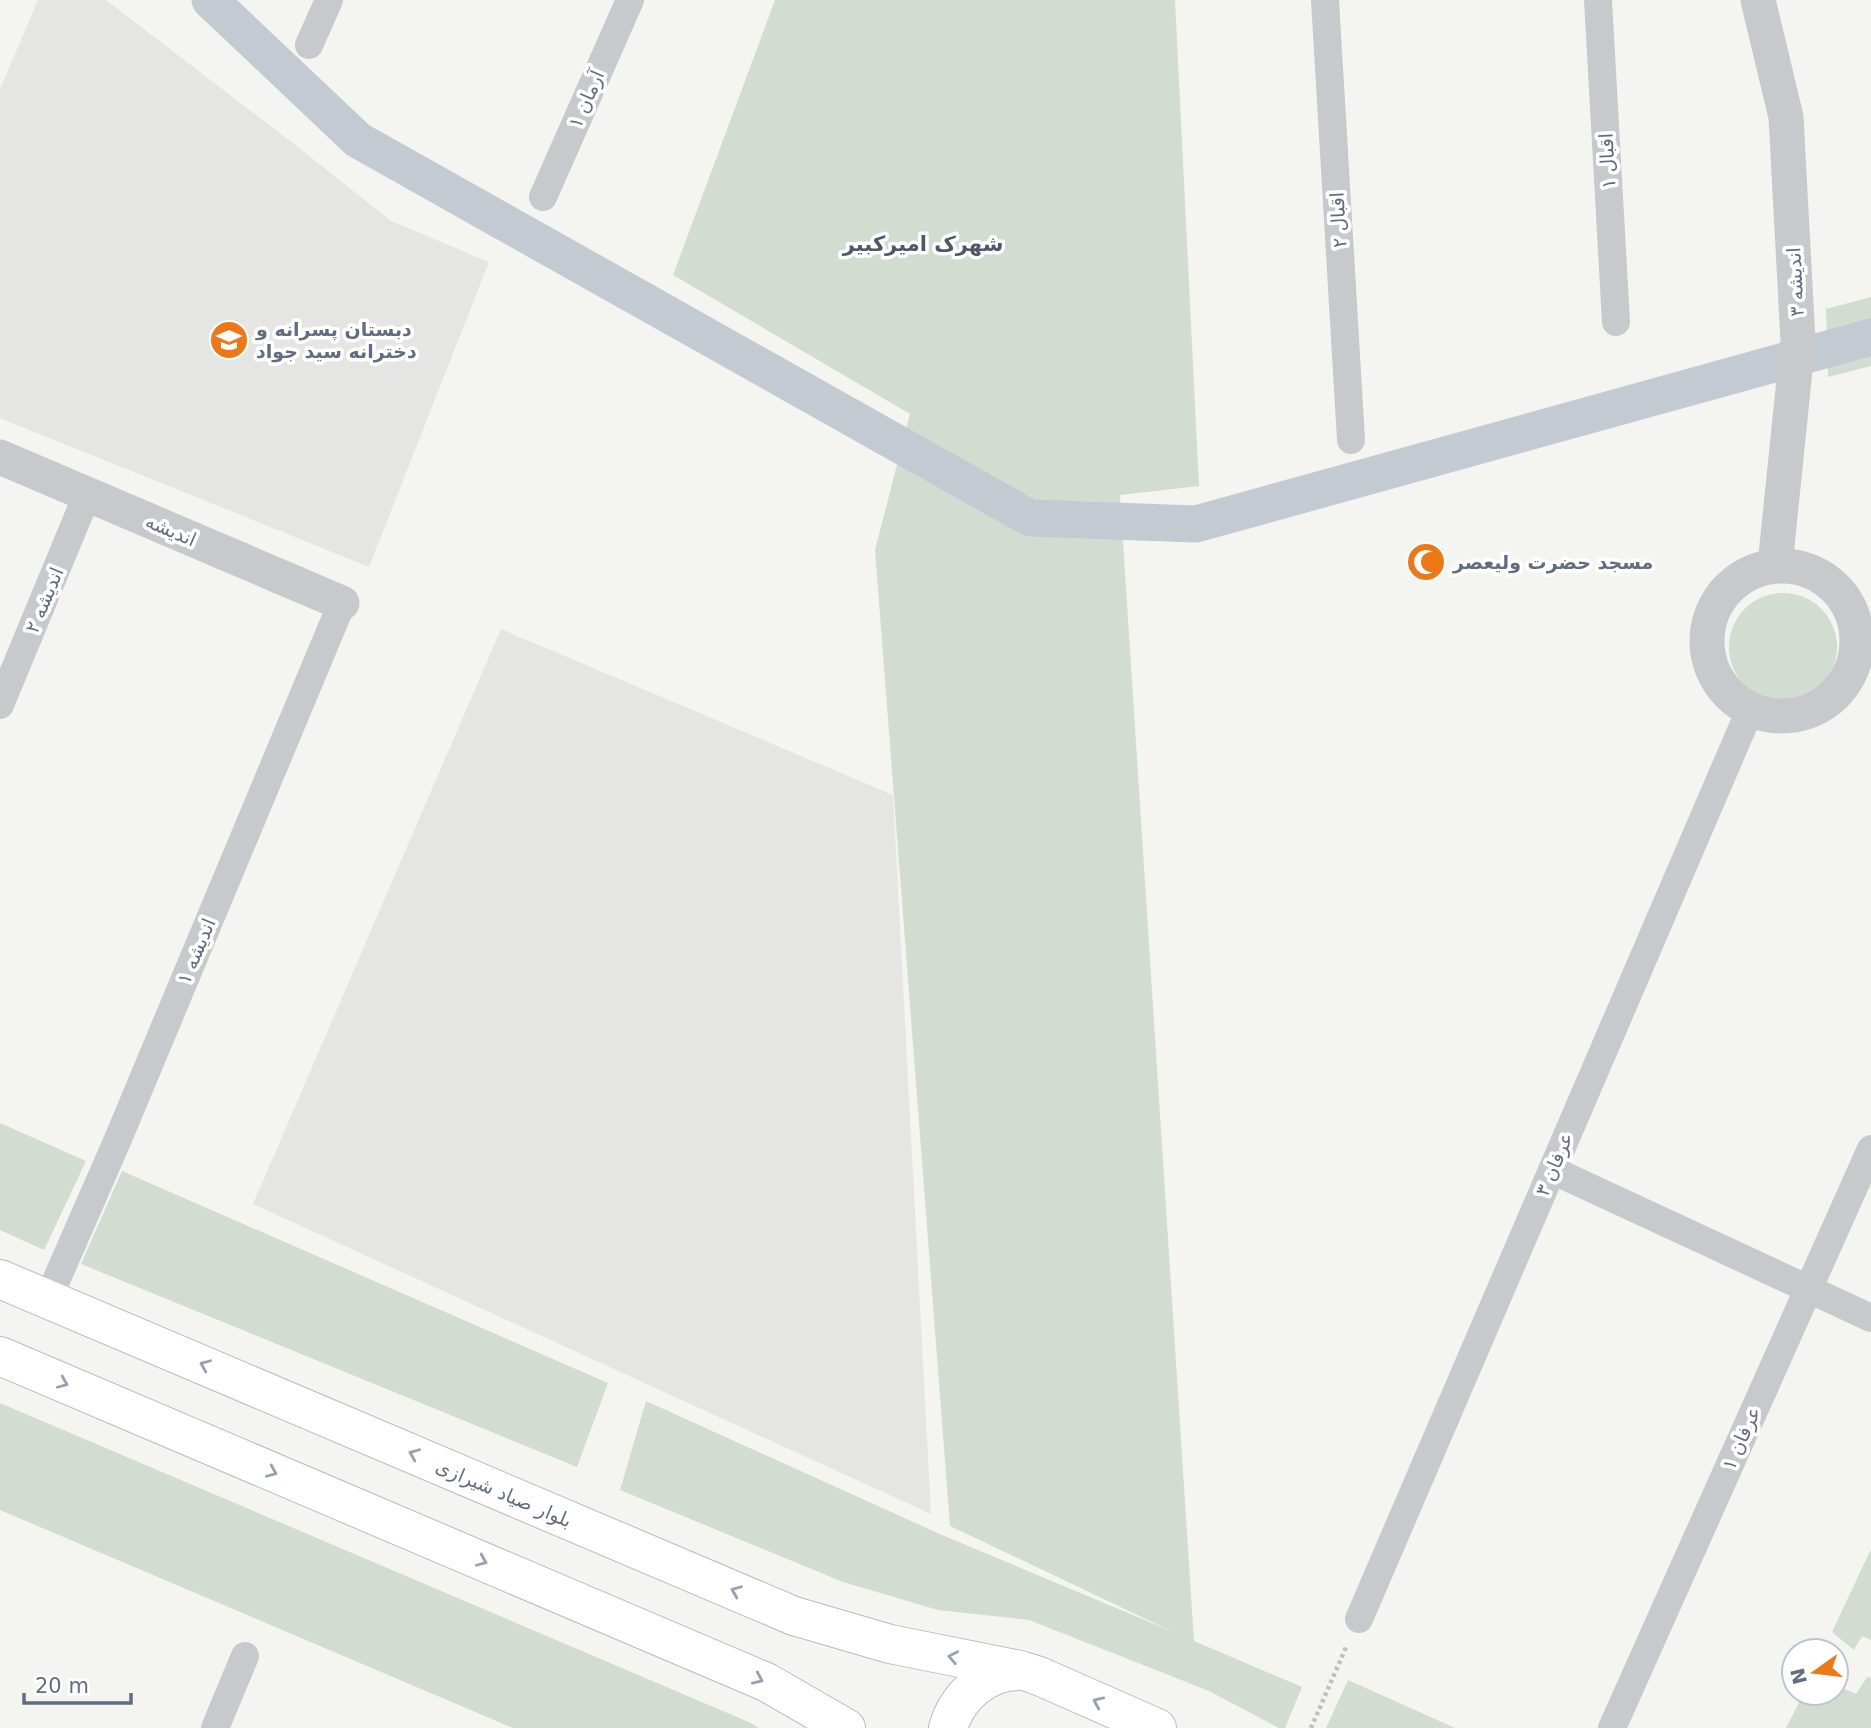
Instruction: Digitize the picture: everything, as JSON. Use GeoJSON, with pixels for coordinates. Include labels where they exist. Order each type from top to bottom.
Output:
{"type":"FeatureCollection","features":[{"type":"Feature","properties":{"kind":"main road","name":"بلوار صیاد شیرازی"},"geometry":{"type":"LineString","coordinates":[[0,1279],[794,1616],[890,1644],[1020,1670],[1157,1728]]}},
{"type":"Feature","properties":{"kind":"main road"},"geometry":{"type":"LineString","coordinates":[[0,1356],[766,1682],[846,1728]]}},
{"type":"Feature","properties":{"kind":"main road"},"geometry":{"type":"LineString","coordinates":[[948,1728],[956,1708],[968,1692],[1001,1673],[1020,1670]]}},
{"type":"Feature","properties":{"kind":"street"},"geometry":{"type":"LineString","coordinates":[[310,45],[329,0]]}},
{"type":"Feature","properties":{"kind":"street","name":"آرمان ۱"},"geometry":{"type":"LineString","coordinates":[[543,197],[630,0]]}},
{"type":"Feature","properties":{"kind":"street","name":"اقبال ۲"},"geometry":{"type":"LineString","coordinates":[[1325,0],[1351,440]]}},
{"type":"Feature","properties":{"kind":"street","name":"اقبال ۱"},"geometry":{"type":"LineString","coordinates":[[1598,0],[1616,322]]}},
{"type":"Feature","properties":{"kind":"street","name":"اندیشه ۳"},"geometry":{"type":"LineString","coordinates":[[1758,0],[1786,117],[1798,341],[1774,565]]}},
{"type":"Feature","properties":{"kind":"street","name":"اندیشه"},"geometry":{"type":"LineString","coordinates":[[0,457],[342,603]]}},
{"type":"Feature","properties":{"kind":"street","name":"اندیشه ۲"},"geometry":{"type":"LineString","coordinates":[[0,705],[87,495]]}},
{"type":"Feature","properties":{"kind":"street"},"geometry":{"type":"LineString","coordinates":[[1774,565],[1795,566],[1813,572],[1830,582],[1844,597],[1853,614],[1861,676],[1840,689],[1826,703],[1809,712],[1789,717],[1769,716],[1750,710],[1720,685],[1711,667],[1707,628],[1713,609],[1723,592],[1747,574],[1774,565]]}},
{"type":"Feature","properties":{"kind":"street","name":"اندیشه ۱"},"geometry":{"type":"LineString","coordinates":[[48,1299],[118,1139],[342,603]]}},
{"type":"Feature","properties":{"kind":"street","name":"عرفان ۳"},"geometry":{"type":"LineString","coordinates":[[1359,1619],[1750,710]]}},
{"type":"Feature","properties":{"kind":"street","name":"عرفان ۱"},"geometry":{"type":"LineString","coordinates":[[1612,1728],[1871,1149]]}},
{"type":"Feature","properties":{"kind":"street"},"geometry":{"type":"LineString","coordinates":[[1552,1170],[1871,1318]]}},
{"type":"Feature","properties":{"kind":"street"},"geometry":{"type":"LineString","coordinates":[[215,1728],[246,1656]]}},
{"type":"Feature","properties":{"kind":"path"},"geometry":{"type":"LineString","coordinates":[[1311,1728],[1359,1619]]}},
{"type":"Feature","properties":{"kind":"shaded area","name":"دبستان پسرانه و دخترانه سید جواد"},"geometry":{"type":"Polygon","coordinates":[[[38,0],[106,0],[391,221],[489,262],[369,567],[0,418],[0,89],[38,0]]]}},
{"type":"Feature","properties":{"kind":"shaded area"},"geometry":{"type":"Polygon","coordinates":[[[775,0],[1175,0],[1199,486],[1120,495],[1194,1641],[1302,1687],[1285,1728],[1279,1728],[1209,1691],[1029,1620],[938,1610],[843,1582],[620,1490],[646,1401],[942,1535],[1171,1631],[950,1526],[875,550],[910,414],[673,275],[775,0]]]}},
{"type":"Feature","properties":{"kind":"shaded area"},"geometry":{"type":"Polygon","coordinates":[[[1871,297],[1871,366],[1828,377],[1826,309],[1871,297]]]}},
{"type":"Feature","properties":{"kind":"shaded area"},"geometry":{"type":"Polygon","coordinates":[[[1783,593],[1804,597],[1821,609],[1833,626],[1837,647],[1833,668],[1821,685],[1804,697],[1783,701],[1762,697],[1745,685],[1733,668],[1729,647],[1733,626],[1745,609],[1762,597],[1783,593]]]}},
{"type":"Feature","properties":{"kind":"shaded area"},"geometry":{"type":"Polygon","coordinates":[[[501,629],[893,795],[931,1514],[253,1204],[501,629]]]}},
{"type":"Feature","properties":{"kind":"shaded area"},"geometry":{"type":"Polygon","coordinates":[[[0,1123],[86,1161],[44,1250],[0,1230],[0,1123]]]}},
{"type":"Feature","properties":{"kind":"shaded area"},"geometry":{"type":"Polygon","coordinates":[[[122,1171],[608,1383],[577,1467],[81,1264],[122,1171]]]}},
{"type":"Feature","properties":{"kind":"shaded area"},"geometry":{"type":"Polygon","coordinates":[[[0,1403],[759,1728],[513,1728],[0,1510],[0,1403]]]}},
{"type":"Feature","properties":{"kind":"shaded area"},"geometry":{"type":"Polygon","coordinates":[[[1871,1549],[1871,1640],[1862,1636],[1854,1650],[1850,1647],[1850,1637],[1838,1637],[1832,1632],[1871,1549]]]}},
{"type":"Feature","properties":{"kind":"shaded area"},"geometry":{"type":"Polygon","coordinates":[[[1867,1677],[1871,1678],[1871,1728],[1786,1728],[1797,1707],[1850,1707],[1850,1691],[1856,1694],[1867,1677]]]}},
{"type":"Feature","properties":{"kind":"shaded area"},"geometry":{"type":"Polygon","coordinates":[[[1348,1680],[1455,1728],[1326,1728],[1348,1680]]]}},
{"type":"Feature","properties":{"kind":"waterway"},"geometry":{"type":"LineString","coordinates":[[210,0],[358,140],[1030,518],[1196,524],[1871,337]]}},
{"type":"Feature","properties":{"kind":"place","name":"دبستان پسرانه و دخترانه سید جواد"},"geometry":{"type":"Point","coordinates":[229,340]}},
{"type":"Feature","properties":{"kind":"place","name":"مسجد حضرت ولیعصر"},"geometry":{"type":"Point","coordinates":[1426,562]}},
{"type":"Feature","properties":{"kind":"district","name":"شهرک امیرکبیر"},"geometry":{"type":"Point","coordinates":[923,244]}}]}
